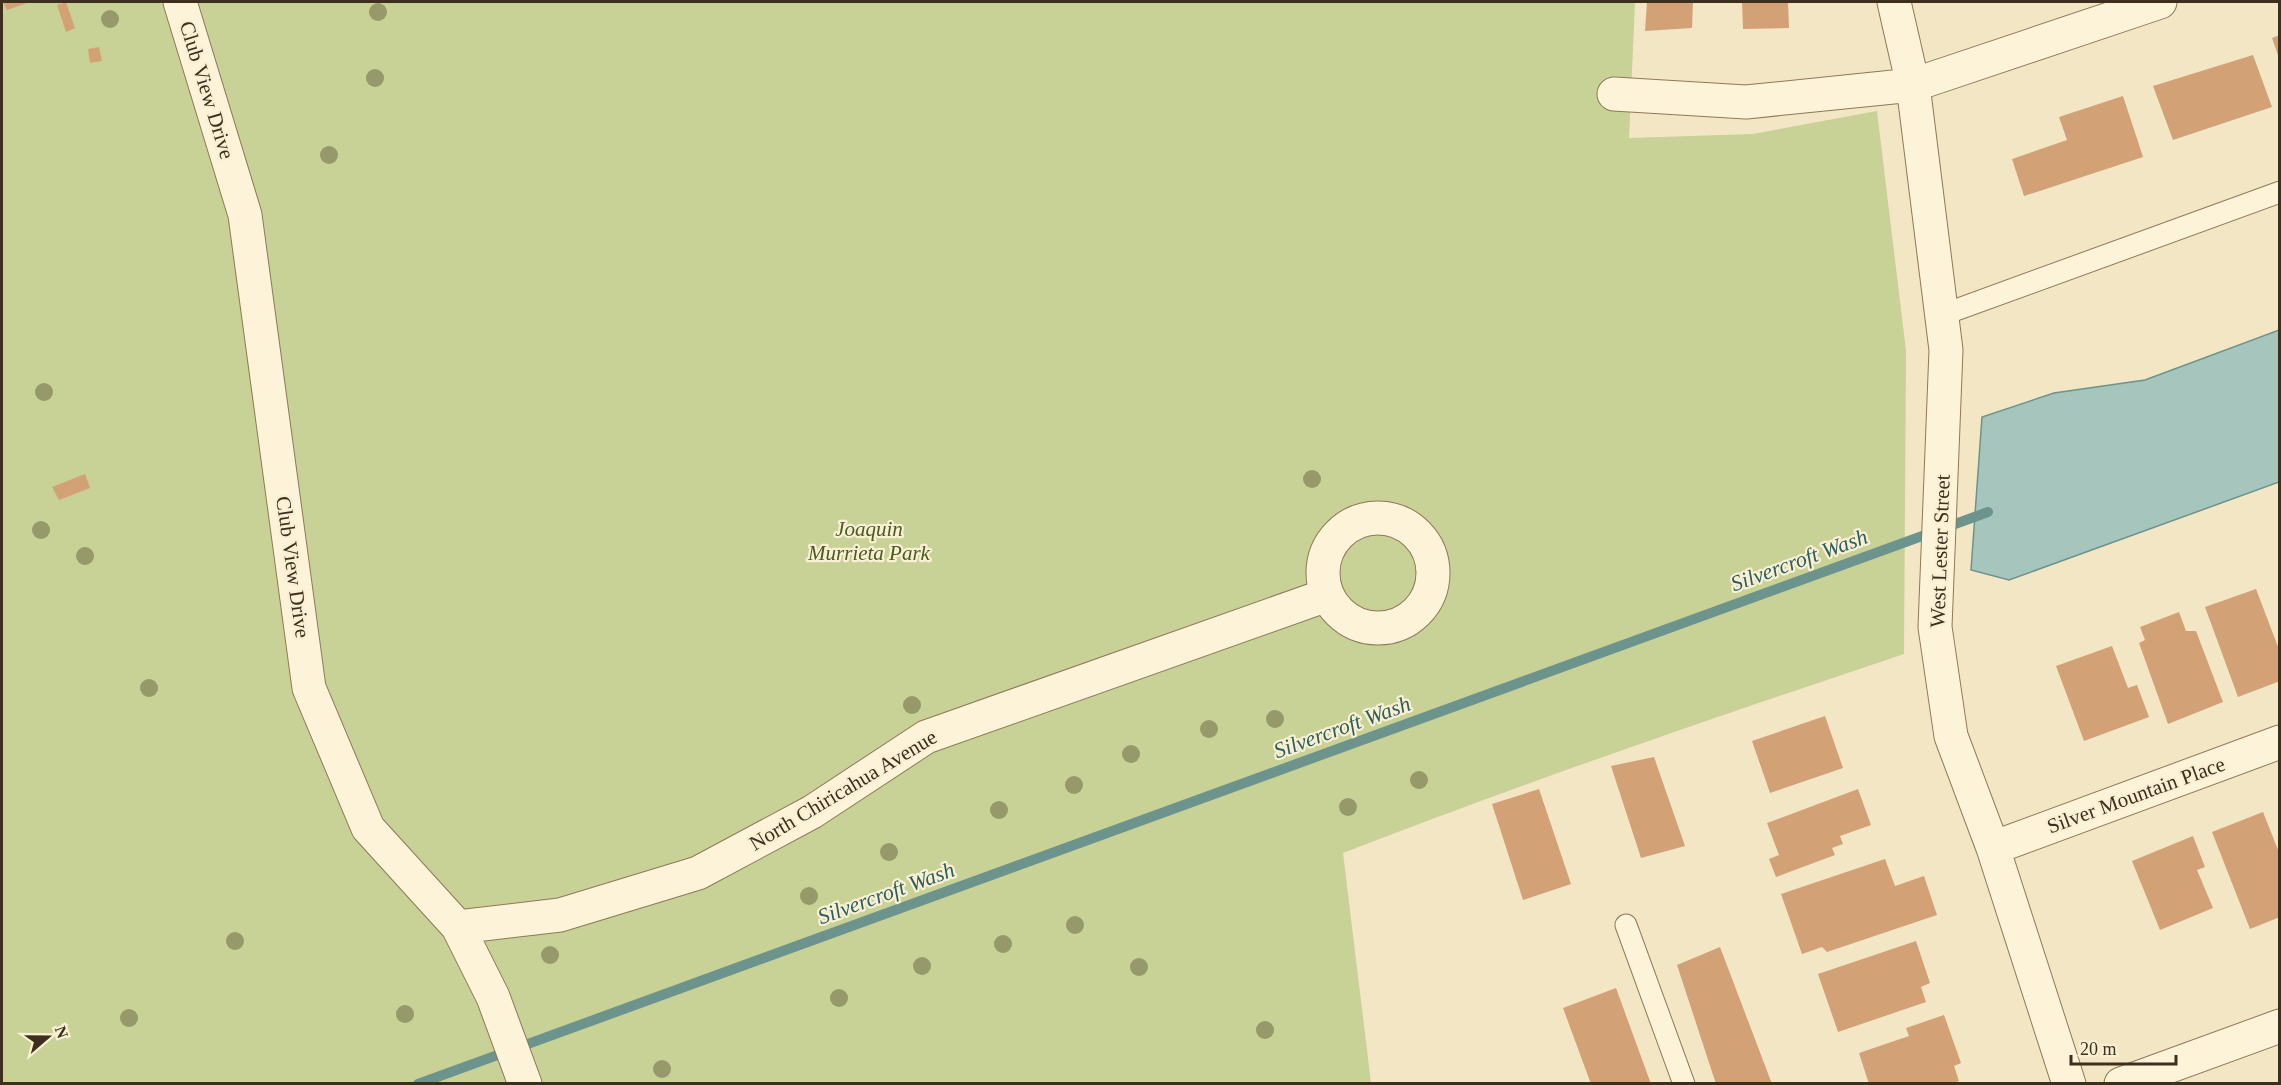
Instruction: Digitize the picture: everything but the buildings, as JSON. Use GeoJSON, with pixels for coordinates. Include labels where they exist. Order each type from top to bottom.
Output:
{"type":"FeatureCollection","features":[{"type":"Feature","properties":{"kind":"street","name":"Club View Drive"},"geometry":{"type":"LineString","coordinates":[[180,2],[245,215],[309,688],[368,828],[458,927],[493,997],[525,1083]]}},
{"type":"Feature","properties":{"kind":"street","name":"West Lester Street"},"geometry":{"type":"LineString","coordinates":[[1894,2],[1913,85],[1946,350],[1935,627],[1952,736],[1993,848],[2069,1083]]}},
{"type":"Feature","properties":{"kind":"street"},"geometry":{"type":"LineString","coordinates":[[1614,94],[1746,102],[1913,85],[2155,2]]}},
{"type":"Feature","properties":{"kind":"street","name":"North Chiricahua Avenue"},"geometry":{"type":"LineString","coordinates":[[458,927],[560,915],[698,873],[812,812],[926,737],[1327,594]]}},
{"type":"Feature","properties":{"kind":"street","name":"Silver Mountain Place"},"geometry":{"type":"LineString","coordinates":[[1993,848],[2280,742]]}},
{"type":"Feature","properties":{"kind":"street"},"geometry":{"type":"LineString","coordinates":[[2121,1083],[2280,1026]]}},
{"type":"Feature","properties":{"kind":"lane"},"geometry":{"type":"LineString","coordinates":[[1942,315],[2280,192]]}},
{"type":"Feature","properties":{"kind":"lane"},"geometry":{"type":"LineString","coordinates":[[1626,925],[1684,1083]]}},
{"type":"Feature","properties":{"kind":"green space","name":"Joaquin Murrieta Park"},"geometry":{"type":"Polygon","coordinates":[[[2,2],[1635,2],[1629,138],[1753,134],[1877,111],[1906,351],[1904,654],[1552,775],[1343,853],[1371,1083],[2,1084],[2,2]]]}},
{"type":"Feature","properties":{"kind":"water"},"geometry":{"type":"Polygon","coordinates":[[[2279,330],[2279,482],[2009,580],[1971,570],[1982,417],[2054,393],[2145,380],[2279,330]]]}},
{"type":"Feature","properties":{"kind":"waterway","name":"Silvercroft Wash"},"geometry":{"type":"LineString","coordinates":[[418,1084],[1988,512]]}}]}
